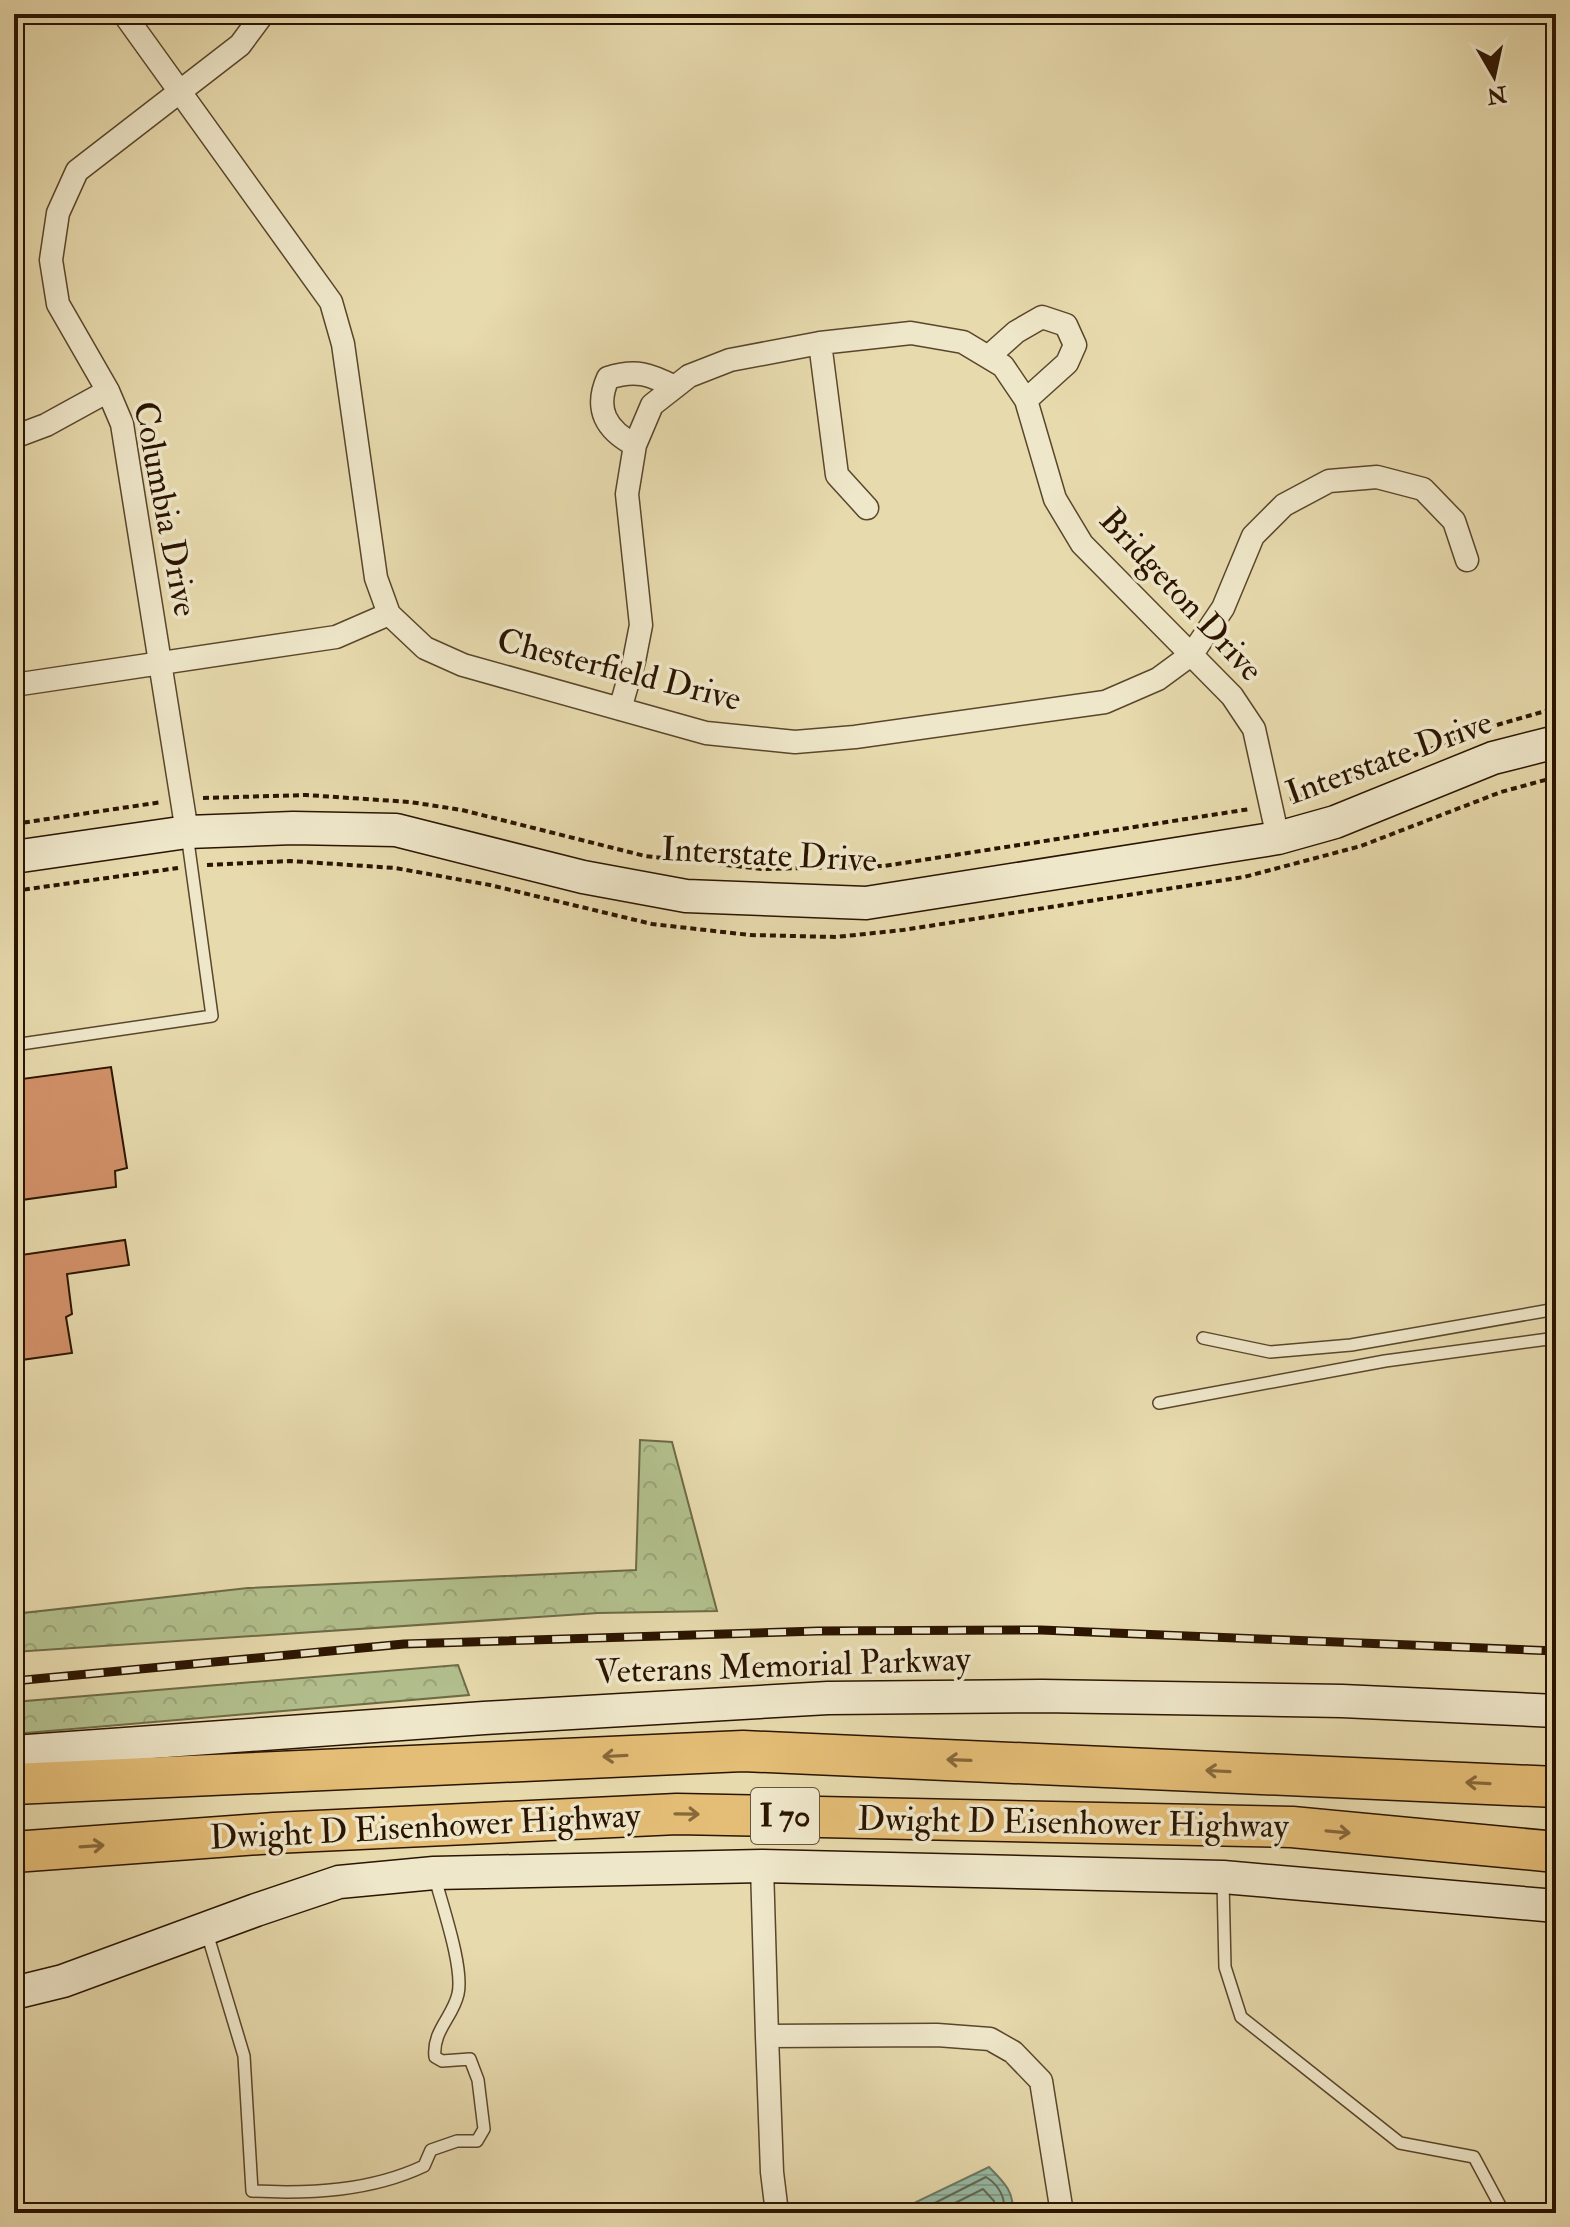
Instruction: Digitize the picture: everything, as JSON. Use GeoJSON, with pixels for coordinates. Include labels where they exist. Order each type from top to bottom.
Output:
{"type":"FeatureCollection","features":[{"type":"Feature","properties":{"kind":"highway","name":"Dwight D Eisenhower Highway"},"geometry":{"type":"LineString","coordinates":[[14,1784],[743,1751],[1556,1787]]}},
{"type":"Feature","properties":{"kind":"highway","name":"Dwight D Eisenhower Highway"},"geometry":{"type":"LineString","coordinates":[[14,1852],[274,1833],[677,1814],[1292,1827],[1556,1852]]}},
{"type":"Feature","properties":{"kind":"street","name":"Chesterfield Drive"},"geometry":{"type":"LineString","coordinates":[[124,14],[331,302],[343,344],[376,578],[389,614],[425,648],[463,665],[706,733],[795,742],[855,737],[1105,702],[1158,679],[1192,654],[1223,608],[1253,536],[1284,505],[1329,481],[1377,477],[1423,489],[1454,521],[1467,560]]}},
{"type":"Feature","properties":{"kind":"street","name":"Columbia Drive"},"geometry":{"type":"LineString","coordinates":[[187,832],[122,424],[108,391],[58,304],[51,260],[58,213],[77,171],[240,45],[263,14]]}},
{"type":"Feature","properties":{"kind":"street"},"geometry":{"type":"LineString","coordinates":[[988,357],[1016,332],[1042,317],[1066,325],[1075,345],[1067,363],[1026,400]]}},
{"type":"Feature","properties":{"kind":"street","name":"Bridgeton Drive"},"geometry":{"type":"LineString","coordinates":[[620,709],[641,625],[627,494],[635,445],[652,405],[689,376],[730,360],[820,343],[911,333],[963,342],[1003,366],[1026,400],[1055,499],[1082,544],[1232,696],[1254,729],[1278,838]]}},
{"type":"Feature","properties":{"kind":"street"},"geometry":{"type":"LineString","coordinates":[[820,343],[837,475],[867,508]]}},
{"type":"Feature","properties":{"kind":"street"},"geometry":{"type":"LineString","coordinates":[[635,445],[623,439],[601,411],[601,393],[608,378],[627,372],[652,375],[675,387]]}},
{"type":"Feature","properties":{"kind":"street"},"geometry":{"type":"LineString","coordinates":[[14,437],[46,425],[108,391]]}},
{"type":"Feature","properties":{"kind":"street"},"geometry":{"type":"LineString","coordinates":[[14,685],[336,637],[389,614]]}},
{"type":"Feature","properties":{"kind":"street","name":"Interstate Drive"},"geometry":{"type":"LineString","coordinates":[[14,857],[187,832],[293,828],[396,830],[583,877],[686,896],[866,903],[1278,838],[1335,822],[1493,758],[1556,742]]}},
{"type":"Feature","properties":{"kind":"street","name":"Veterans Memorial Parkway"},"geometry":{"type":"LineString","coordinates":[[14,1752],[453,1720],[828,1698],[1042,1696],[1342,1701],[1556,1711]]}},
{"type":"Feature","properties":{"kind":"street"},"geometry":{"type":"LineString","coordinates":[[762,1866],[772,2172],[777,2213]]}},
{"type":"Feature","properties":{"kind":"street"},"geometry":{"type":"LineString","coordinates":[[14,1993],[63,1981],[339,1882],[434,1873],[762,1866],[1223,1877],[1556,1906]]}},
{"type":"Feature","properties":{"kind":"street"},"geometry":{"type":"LineString","coordinates":[[767,2036],[937,2035],[990,2039],[1013,2052],[1041,2081],[1062,2213]]}},
{"type":"Feature","properties":{"kind":"lane"},"geometry":{"type":"LineString","coordinates":[[14,1045],[212,1016],[187,832]]}},
{"type":"Feature","properties":{"kind":"lane"},"geometry":{"type":"LineString","coordinates":[[1203,1338],[1270,1352],[1351,1345],[1556,1309]]}},
{"type":"Feature","properties":{"kind":"lane"},"geometry":{"type":"LineString","coordinates":[[1159,1403],[1385,1361],[1556,1338]]}},
{"type":"Feature","properties":{"kind":"lane"},"geometry":{"type":"LineString","coordinates":[[206,1928],[244,2056],[252,2191],[345,2189],[398,2178],[424,2166],[431,2150],[457,2141],[477,2141],[484,2129],[478,2080],[470,2059],[442,2061],[435,2057],[434,2045],[458,1994],[458,1971],[434,1873]]}},
{"type":"Feature","properties":{"kind":"lane"},"geometry":{"type":"LineString","coordinates":[[1223,1877],[1225,1967],[1241,2017],[1400,2143],[1474,2157],[1504,2213]]}},
{"type":"Feature","properties":{"kind":"path"},"geometry":{"type":"LineString","coordinates":[[14,824],[181,799],[306,795],[410,802],[462,810],[645,856],[762,869],[884,866],[1271,805],[1369,773],[1476,731],[1556,708]]}},
{"type":"Feature","properties":{"kind":"path"},"geometry":{"type":"LineString","coordinates":[[14,891],[172,869]]}},
{"type":"Feature","properties":{"kind":"green space"},"geometry":{"type":"Polygon","coordinates":[[[640,1440],[672,1442],[717,1611],[598,1613],[14,1652],[14,1614],[248,1588],[636,1570],[640,1440]]]}},
{"type":"Feature","properties":{"kind":"green space"},"geometry":{"type":"Polygon","coordinates":[[[458,1665],[469,1695],[14,1734],[14,1702],[458,1665]]]}},
{"type":"Feature","properties":{"kind":"water"},"geometry":{"type":"Polygon","coordinates":[[[989,2167],[1010,2194],[1011,2213],[902,2213],[916,2202],[989,2167]]]}},
{"type":"Feature","properties":{"kind":"building"},"geometry":{"type":"Polygon","coordinates":[[[111,1067],[127,1168],[115,1171],[116,1187],[14,1201],[14,1080],[111,1067]]]}},
{"type":"Feature","properties":{"kind":"building"},"geometry":{"type":"Polygon","coordinates":[[[125,1240],[129,1265],[67,1274],[72,1314],[66,1317],[72,1353],[14,1361],[14,1256],[125,1240]]]}},
{"type":"Feature","properties":{"kind":"railway"},"geometry":{"type":"LineString","coordinates":[[14,1681],[404,1644],[818,1631],[1041,1630],[1556,1651]]}}]}
